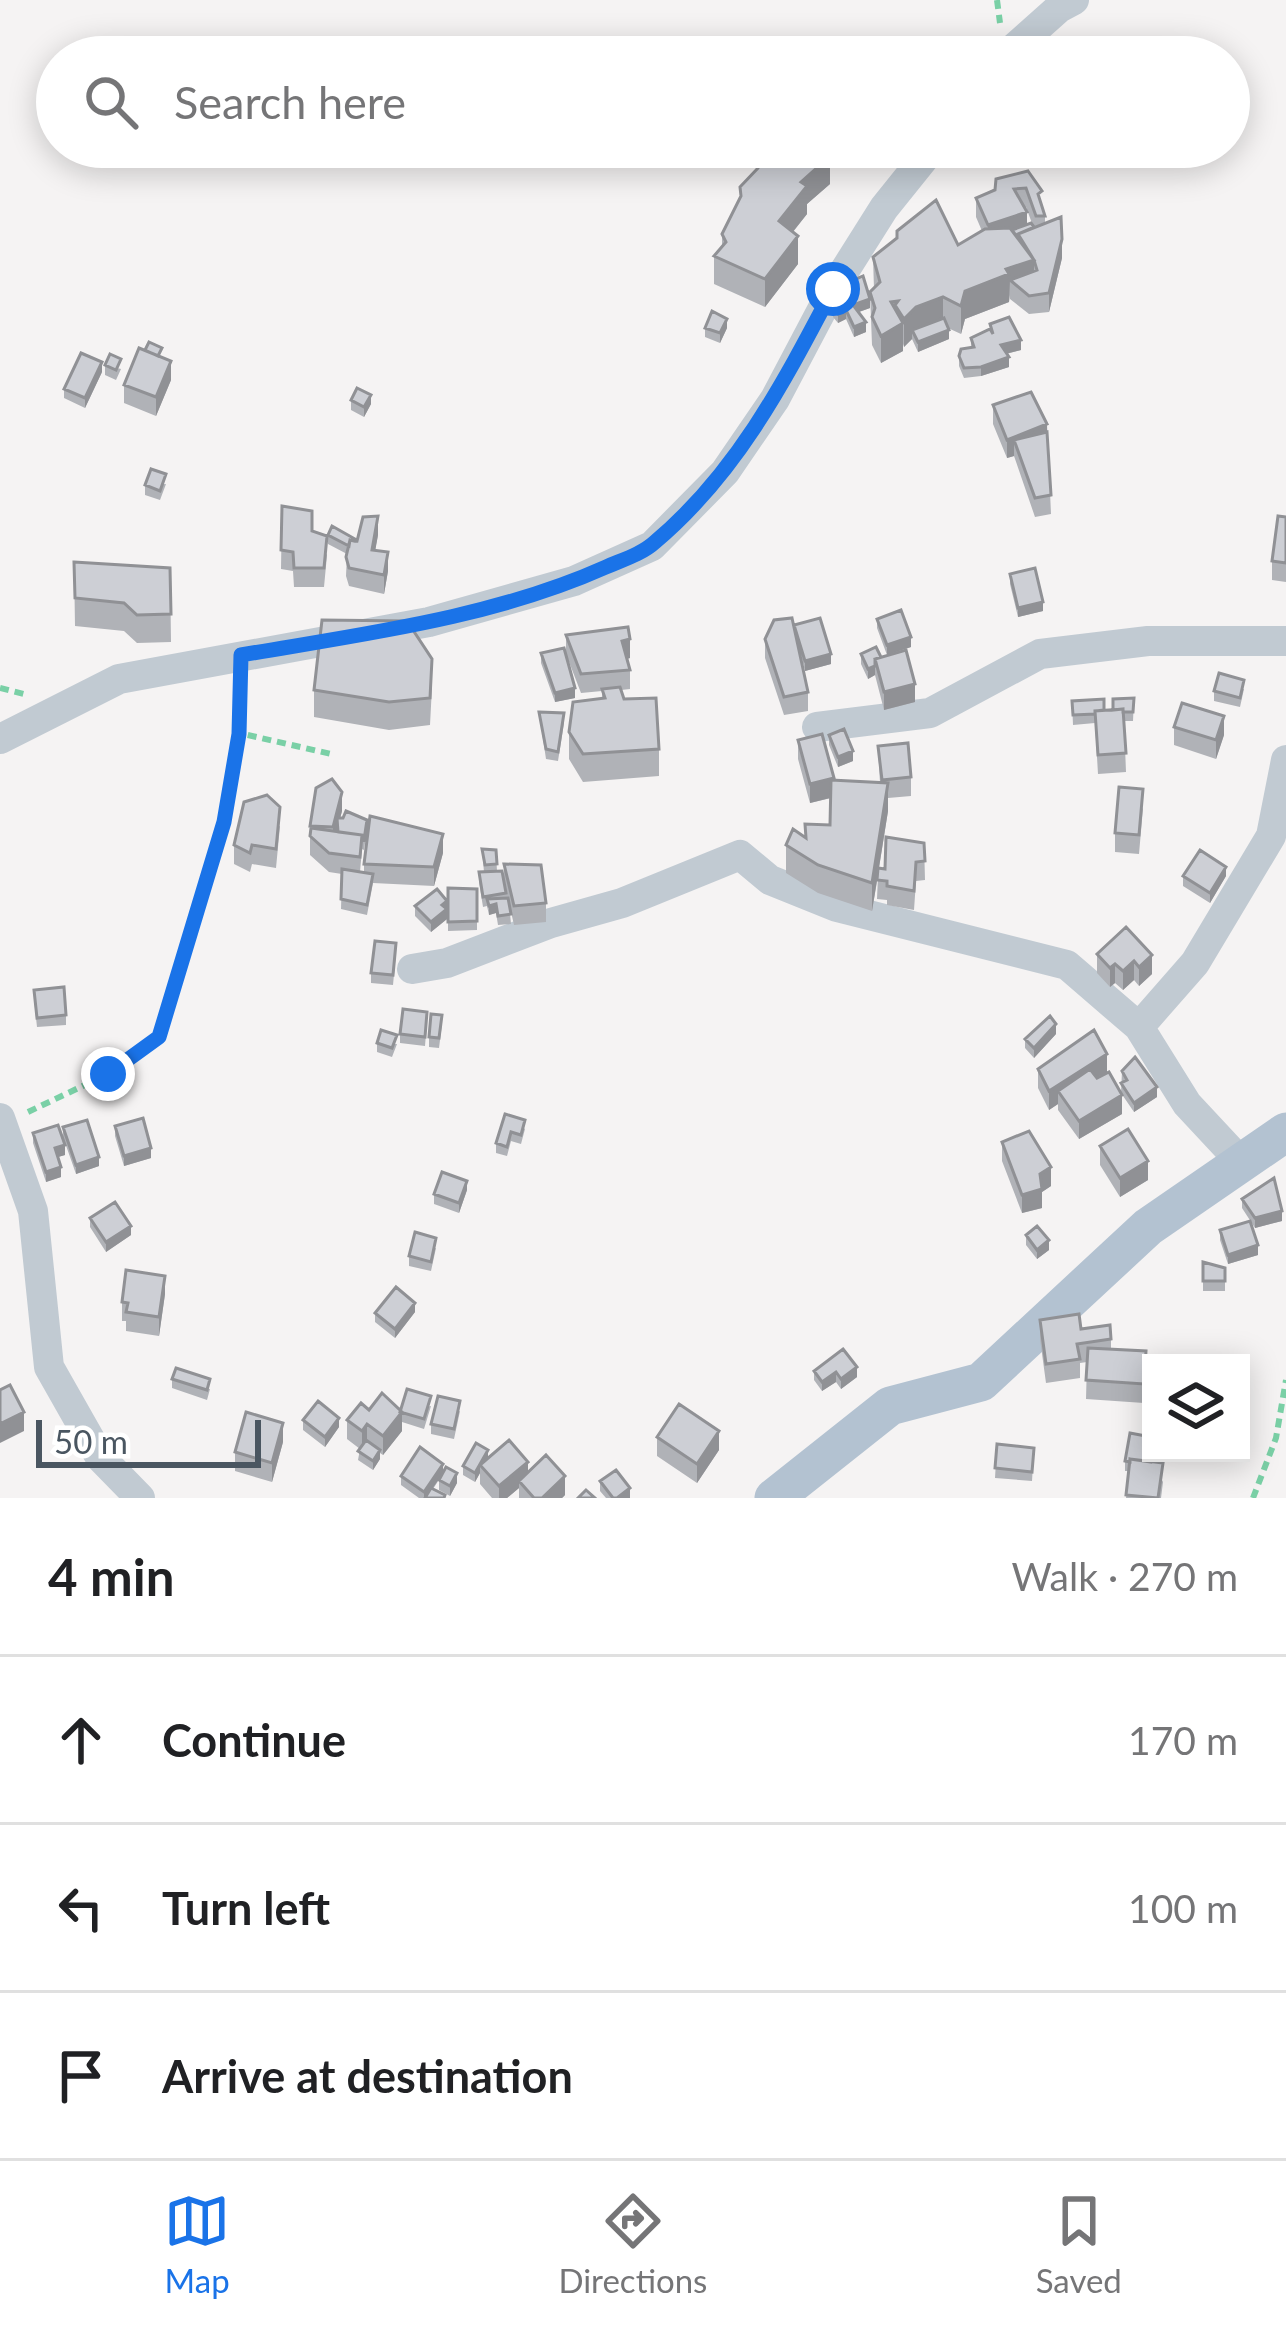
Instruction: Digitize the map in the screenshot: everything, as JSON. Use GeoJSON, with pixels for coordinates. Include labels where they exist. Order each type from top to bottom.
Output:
{"type":"FeatureCollection","features":[{"type":"Feature","properties":{"kind":"main road"},"geometry":{"type":"LineString","coordinates":[[774,1498],[890,1406],[982,1382],[1148,1227],[1286,1132]]}},
{"type":"Feature","properties":{"kind":"street"},"geometry":{"type":"LineString","coordinates":[[1028,36],[1074,0]]}},
{"type":"Feature","properties":{"kind":"street"},"geometry":{"type":"LineString","coordinates":[[0,739],[119,679],[429,622],[574,581],[652,546],[725,472],[775,399],[833,289],[884,208],[916,168]]}},
{"type":"Feature","properties":{"kind":"street"},"geometry":{"type":"LineString","coordinates":[[817,727],[930,713],[1040,654],[1148,641],[1286,641]]}},
{"type":"Feature","properties":{"kind":"street"},"geometry":{"type":"LineString","coordinates":[[1139,1027],[1195,963],[1271,836],[1286,760]]}},
{"type":"Feature","properties":{"kind":"street"},"geometry":{"type":"LineString","coordinates":[[412,969],[448,963],[551,923],[622,903],[740,855],[770,880],[837,907],[1067,965],[1139,1027],[1187,1104],[1241,1163]]}},
{"type":"Feature","properties":{"kind":"street"},"geometry":{"type":"LineString","coordinates":[[2,1121],[33,1211],[49,1367],[100,1457],[140,1498]]}},
{"type":"Feature","properties":{"kind":"path"},"geometry":{"type":"LineString","coordinates":[[2,1121],[108,1074],[159,1037],[224,822],[239,734],[241,655]]}},
{"type":"Feature","properties":{"kind":"path"},"geometry":{"type":"LineString","coordinates":[[239,734],[331,754]]}},
{"type":"Feature","properties":{"kind":"path"},"geometry":{"type":"LineString","coordinates":[[1253,1498],[1276,1438],[1286,1380]]}},
{"type":"Feature","properties":{"kind":"building"},"geometry":{"type":"Polygon","coordinates":[[[758,168],[817,168],[801,182],[807,186],[779,221],[798,236],[765,279],[714,256],[726,242],[722,234],[741,196],[740,187],[758,168]]]}},
{"type":"Feature","properties":{"kind":"building"},"geometry":{"type":"Polygon","coordinates":[[[1028,171],[1042,191],[1038,194],[1045,216],[1036,216],[1026,188],[1014,189],[1027,212],[988,225],[976,198],[995,190],[996,179],[1028,171]]]}},
{"type":"Feature","properties":{"kind":"building"},"geometry":{"type":"Polygon","coordinates":[[[936,200],[958,245],[985,229],[1010,228],[1034,260],[965,291],[961,306],[943,297],[916,307],[904,319],[895,305],[898,301],[891,302],[903,323],[881,336],[872,317],[875,308],[870,292],[880,282],[873,257],[936,200]]]}},
{"type":"Feature","properties":{"kind":"building"},"geometry":{"type":"Polygon","coordinates":[[[1061,217],[1062,239],[1049,293],[1029,296],[1010,280],[1037,270],[1018,234],[1061,217]]]}},
{"type":"Feature","properties":{"kind":"building"},"geometry":{"type":"Polygon","coordinates":[[[1031,223],[1034,227],[1018,238],[1012,230],[1031,223]]]}},
{"type":"Feature","properties":{"kind":"building"},"geometry":{"type":"Polygon","coordinates":[[[863,276],[870,299],[853,305],[866,322],[854,327],[846,310],[838,314],[833,307],[842,303],[839,297],[847,283],[863,276]]]}},
{"type":"Feature","properties":{"kind":"building"},"geometry":{"type":"Polygon","coordinates":[[[712,311],[727,319],[720,333],[705,328],[712,311]]]}},
{"type":"Feature","properties":{"kind":"building"},"geometry":{"type":"Polygon","coordinates":[[[1009,317],[1021,340],[1001,345],[1009,357],[964,368],[961,349],[974,347],[971,338],[990,329],[993,334],[990,324],[1009,317]]]}},
{"type":"Feature","properties":{"kind":"building"},"geometry":{"type":"Polygon","coordinates":[[[944,318],[949,330],[918,342],[912,330],[944,318]]]}},
{"type":"Feature","properties":{"kind":"building"},"geometry":{"type":"Polygon","coordinates":[[[149,342],[162,348],[158,356],[145,350],[149,342]]]}},
{"type":"Feature","properties":{"kind":"building"},"geometry":{"type":"Polygon","coordinates":[[[139,348],[171,361],[156,397],[124,385],[139,348]]]}},
{"type":"Feature","properties":{"kind":"building"},"geometry":{"type":"Polygon","coordinates":[[[81,353],[102,362],[85,398],[64,389],[81,353]]]}},
{"type":"Feature","properties":{"kind":"building"},"geometry":{"type":"Polygon","coordinates":[[[110,354],[121,359],[116,370],[105,365],[110,354]]]}},
{"type":"Feature","properties":{"kind":"building"},"geometry":{"type":"Polygon","coordinates":[[[357,388],[371,395],[364,407],[351,400],[357,388]]]}},
{"type":"Feature","properties":{"kind":"building"},"geometry":{"type":"Polygon","coordinates":[[[1031,392],[1047,424],[1007,440],[993,405],[1031,392]]]}},
{"type":"Feature","properties":{"kind":"building"},"geometry":{"type":"Polygon","coordinates":[[[1047,432],[1051,495],[1035,498],[1014,440],[1047,432]]]}},
{"type":"Feature","properties":{"kind":"building"},"geometry":{"type":"Polygon","coordinates":[[[151,469],[166,474],[160,491],[145,485],[151,469]]]}},
{"type":"Feature","properties":{"kind":"building"},"geometry":{"type":"Polygon","coordinates":[[[282,506],[312,511],[312,531],[327,536],[324,568],[294,568],[293,552],[281,550],[282,506]]]}},
{"type":"Feature","properties":{"kind":"building"},"geometry":{"type":"Polygon","coordinates":[[[378,516],[372,550],[388,552],[384,575],[349,568],[350,540],[357,541],[363,517],[378,516]]]}},
{"type":"Feature","properties":{"kind":"building"},"geometry":{"type":"Polygon","coordinates":[[[1278,516],[1286,517],[1286,563],[1272,561],[1278,516]]]}},
{"type":"Feature","properties":{"kind":"building"},"geometry":{"type":"Polygon","coordinates":[[[332,526],[354,541],[349,546],[328,535],[332,526]]]}},
{"type":"Feature","properties":{"kind":"building"},"geometry":{"type":"Polygon","coordinates":[[[74,562],[170,568],[171,614],[137,615],[124,603],[75,598],[74,562]]]}},
{"type":"Feature","properties":{"kind":"building"},"geometry":{"type":"Polygon","coordinates":[[[1035,568],[1043,602],[1018,608],[1010,574],[1035,568]]]}},
{"type":"Feature","properties":{"kind":"building"},"geometry":{"type":"Polygon","coordinates":[[[901,610],[911,637],[887,645],[877,619],[901,610]]]}},
{"type":"Feature","properties":{"kind":"building"},"geometry":{"type":"Polygon","coordinates":[[[792,618],[808,692],[784,697],[765,639],[774,620],[792,618]]]}},
{"type":"Feature","properties":{"kind":"building"},"geometry":{"type":"Polygon","coordinates":[[[820,618],[831,654],[805,661],[794,625],[820,618]]]}},
{"type":"Feature","properties":{"kind":"building"},"geometry":{"type":"Polygon","coordinates":[[[322,620],[407,621],[432,659],[430,698],[389,702],[314,690],[322,620]]]}},
{"type":"Feature","properties":{"kind":"building"},"geometry":{"type":"Polygon","coordinates":[[[628,627],[630,639],[622,641],[630,670],[581,674],[566,635],[628,627]]]}},
{"type":"Feature","properties":{"kind":"building"},"geometry":{"type":"Polygon","coordinates":[[[876,647],[881,657],[868,669],[861,654],[876,647]]]}},
{"type":"Feature","properties":{"kind":"building"},"geometry":{"type":"Polygon","coordinates":[[[564,648],[575,688],[555,693],[541,653],[564,648]]]}},
{"type":"Feature","properties":{"kind":"building"},"geometry":{"type":"Polygon","coordinates":[[[906,650],[915,684],[884,692],[875,659],[906,650]]]}},
{"type":"Feature","properties":{"kind":"building"},"geometry":{"type":"Polygon","coordinates":[[[1219,673],[1244,680],[1240,698],[1214,691],[1219,673]]]}},
{"type":"Feature","properties":{"kind":"building"},"geometry":{"type":"Polygon","coordinates":[[[620,687],[624,699],[656,698],[659,749],[583,754],[569,732],[573,702],[605,698],[602,689],[620,687]]]}},
{"type":"Feature","properties":{"kind":"building"},"geometry":{"type":"Polygon","coordinates":[[[1134,698],[1133,712],[1113,710],[1113,699],[1134,698]]]}},
{"type":"Feature","properties":{"kind":"building"},"geometry":{"type":"Polygon","coordinates":[[[1104,699],[1104,710],[1073,715],[1072,701],[1104,699]]]}},
{"type":"Feature","properties":{"kind":"building"},"geometry":{"type":"Polygon","coordinates":[[[1182,703],[1224,716],[1216,740],[1174,727],[1182,703]]]}},
{"type":"Feature","properties":{"kind":"building"},"geometry":{"type":"Polygon","coordinates":[[[1123,709],[1126,753],[1098,755],[1095,711],[1123,709]]]}},
{"type":"Feature","properties":{"kind":"building"},"geometry":{"type":"Polygon","coordinates":[[[539,712],[564,713],[558,752],[546,749],[539,712]]]}},
{"type":"Feature","properties":{"kind":"building"},"geometry":{"type":"Polygon","coordinates":[[[844,729],[853,751],[838,757],[829,735],[844,729]]]}},
{"type":"Feature","properties":{"kind":"building"},"geometry":{"type":"Polygon","coordinates":[[[822,734],[834,778],[810,784],[798,740],[822,734]]]}},
{"type":"Feature","properties":{"kind":"building"},"geometry":{"type":"Polygon","coordinates":[[[908,743],[911,777],[882,780],[878,746],[908,743]]]}},
{"type":"Feature","properties":{"kind":"building"},"geometry":{"type":"Polygon","coordinates":[[[332,779],[342,792],[333,827],[310,826],[316,788],[332,779]]]}},
{"type":"Feature","properties":{"kind":"building"},"geometry":{"type":"Polygon","coordinates":[[[831,780],[888,783],[872,883],[818,865],[786,845],[793,829],[806,838],[805,824],[830,825],[831,780]]]}},
{"type":"Feature","properties":{"kind":"building"},"geometry":{"type":"Polygon","coordinates":[[[1119,787],[1143,789],[1139,835],[1115,833],[1119,787]]]}},
{"type":"Feature","properties":{"kind":"building"},"geometry":{"type":"Polygon","coordinates":[[[267,795],[280,807],[276,849],[252,845],[250,853],[234,845],[244,802],[267,795]]]}},
{"type":"Feature","properties":{"kind":"building"},"geometry":{"type":"Polygon","coordinates":[[[346,811],[367,820],[364,840],[362,835],[338,832],[337,818],[343,818],[346,811]]]}},
{"type":"Feature","properties":{"kind":"building"},"geometry":{"type":"Polygon","coordinates":[[[370,816],[443,834],[434,867],[364,864],[370,816]]]}},
{"type":"Feature","properties":{"kind":"building"},"geometry":{"type":"Polygon","coordinates":[[[311,828],[362,835],[360,857],[329,853],[310,836],[311,828]]]}},
{"type":"Feature","properties":{"kind":"building"},"geometry":{"type":"Polygon","coordinates":[[[886,837],[924,843],[925,861],[916,862],[914,891],[877,880],[878,868],[885,869],[886,837]]]}},
{"type":"Feature","properties":{"kind":"building"},"geometry":{"type":"Polygon","coordinates":[[[482,849],[496,850],[497,864],[485,865],[482,849]]]}},
{"type":"Feature","properties":{"kind":"building"},"geometry":{"type":"Polygon","coordinates":[[[1200,850],[1226,867],[1210,893],[1183,876],[1200,850]]]}},
{"type":"Feature","properties":{"kind":"building"},"geometry":{"type":"Polygon","coordinates":[[[504,864],[541,865],[546,903],[514,906],[504,864]]]}},
{"type":"Feature","properties":{"kind":"building"},"geometry":{"type":"Polygon","coordinates":[[[342,869],[373,874],[367,905],[341,899],[342,869]]]}},
{"type":"Feature","properties":{"kind":"building"},"geometry":{"type":"Polygon","coordinates":[[[502,871],[506,893],[483,897],[479,872],[502,871]]]}},
{"type":"Feature","properties":{"kind":"building"},"geometry":{"type":"Polygon","coordinates":[[[448,888],[477,889],[477,921],[448,922],[448,888]]]}},
{"type":"Feature","properties":{"kind":"building"},"geometry":{"type":"Polygon","coordinates":[[[437,889],[447,909],[431,922],[415,906],[437,889]]]}},
{"type":"Feature","properties":{"kind":"building"},"geometry":{"type":"Polygon","coordinates":[[[508,898],[511,914],[498,916],[496,904],[489,906],[487,899],[508,898]]]}},
{"type":"Feature","properties":{"kind":"building"},"geometry":{"type":"Polygon","coordinates":[[[1126,927],[1152,955],[1139,967],[1134,961],[1123,971],[1115,964],[1110,968],[1097,954],[1126,927]]]}},
{"type":"Feature","properties":{"kind":"building"},"geometry":{"type":"Polygon","coordinates":[[[375,941],[396,943],[393,975],[371,973],[375,941]]]}},
{"type":"Feature","properties":{"kind":"building"},"geometry":{"type":"Polygon","coordinates":[[[64,987],[66,1015],[37,1018],[34,990],[64,987]]]}},
{"type":"Feature","properties":{"kind":"building"},"geometry":{"type":"Polygon","coordinates":[[[403,1009],[427,1012],[425,1037],[400,1034],[403,1009]]]}},
{"type":"Feature","properties":{"kind":"building"},"geometry":{"type":"Polygon","coordinates":[[[431,1014],[442,1015],[439,1038],[429,1037],[431,1014]]]}},
{"type":"Feature","properties":{"kind":"building"},"geometry":{"type":"Polygon","coordinates":[[[1050,1016],[1056,1024],[1034,1048],[1025,1039],[1050,1016]]]}},
{"type":"Feature","properties":{"kind":"building"},"geometry":{"type":"Polygon","coordinates":[[[381,1030],[397,1035],[392,1048],[377,1043],[381,1030]]]}},
{"type":"Feature","properties":{"kind":"building"},"geometry":{"type":"Polygon","coordinates":[[[1094,1030],[1107,1054],[1049,1091],[1038,1069],[1094,1030]]]}},
{"type":"Feature","properties":{"kind":"building"},"geometry":{"type":"Polygon","coordinates":[[[1135,1057],[1157,1087],[1134,1103],[1121,1083],[1127,1080],[1122,1071],[1135,1057]]]}},
{"type":"Feature","properties":{"kind":"building"},"geometry":{"type":"Polygon","coordinates":[[[1090,1069],[1097,1078],[1109,1072],[1122,1095],[1079,1121],[1058,1091],[1090,1069]]]}},
{"type":"Feature","properties":{"kind":"building"},"geometry":{"type":"Polygon","coordinates":[[[505,1114],[525,1120],[521,1135],[511,1132],[507,1147],[496,1143],[505,1114]]]}},
{"type":"Feature","properties":{"kind":"building"},"geometry":{"type":"Polygon","coordinates":[[[143,1118],[151,1148],[124,1156],[115,1126],[143,1118]]]}},
{"type":"Feature","properties":{"kind":"building"},"geometry":{"type":"Polygon","coordinates":[[[87,1120],[99,1157],[76,1165],[63,1127],[87,1120]]]}},
{"type":"Feature","properties":{"kind":"building"},"geometry":{"type":"Polygon","coordinates":[[[58,1125],[65,1145],[55,1148],[61,1167],[46,1172],[33,1133],[58,1125]]]}},
{"type":"Feature","properties":{"kind":"building"},"geometry":{"type":"Polygon","coordinates":[[[1128,1129],[1148,1161],[1120,1178],[1100,1146],[1128,1129]]]}},
{"type":"Feature","properties":{"kind":"building"},"geometry":{"type":"Polygon","coordinates":[[[1029,1131],[1051,1167],[1040,1174],[1042,1189],[1022,1195],[1002,1142],[1029,1131]]]}},
{"type":"Feature","properties":{"kind":"building"},"geometry":{"type":"Polygon","coordinates":[[[442,1172],[467,1181],[459,1203],[434,1194],[442,1172]]]}},
{"type":"Feature","properties":{"kind":"building"},"geometry":{"type":"Polygon","coordinates":[[[1274,1178],[1282,1211],[1255,1218],[1242,1199],[1274,1178]]]}},
{"type":"Feature","properties":{"kind":"building"},"geometry":{"type":"Polygon","coordinates":[[[115,1202],[131,1226],[106,1242],[90,1218],[115,1202]]]}},
{"type":"Feature","properties":{"kind":"building"},"geometry":{"type":"Polygon","coordinates":[[[1250,1221],[1258,1245],[1228,1255],[1220,1230],[1250,1221]]]}},
{"type":"Feature","properties":{"kind":"building"},"geometry":{"type":"Polygon","coordinates":[[[1037,1226],[1049,1240],[1037,1250],[1026,1235],[1037,1226]]]}},
{"type":"Feature","properties":{"kind":"building"},"geometry":{"type":"Polygon","coordinates":[[[415,1232],[436,1238],[431,1262],[409,1256],[415,1232]]]}},
{"type":"Feature","properties":{"kind":"building"},"geometry":{"type":"Polygon","coordinates":[[[1203,1262],[1225,1268],[1225,1281],[1203,1281],[1203,1262]]]}},
{"type":"Feature","properties":{"kind":"building"},"geometry":{"type":"Polygon","coordinates":[[[126,1270],[165,1276],[159,1317],[126,1312],[128,1303],[122,1302],[126,1270]]]}},
{"type":"Feature","properties":{"kind":"building"},"geometry":{"type":"Polygon","coordinates":[[[396,1287],[415,1303],[395,1329],[375,1313],[396,1287]]]}},
{"type":"Feature","properties":{"kind":"building"},"geometry":{"type":"Polygon","coordinates":[[[1079,1314],[1081,1329],[1110,1325],[1111,1339],[1077,1344],[1080,1359],[1046,1364],[1040,1320],[1079,1314]]]}},
{"type":"Feature","properties":{"kind":"building"},"geometry":{"type":"Polygon","coordinates":[[[1088,1348],[1146,1351],[1142,1354],[1142,1384],[1086,1380],[1088,1348]]]}},
{"type":"Feature","properties":{"kind":"building"},"geometry":{"type":"Polygon","coordinates":[[[843,1349],[857,1367],[841,1379],[836,1372],[822,1382],[814,1371],[843,1349]]]}},
{"type":"Feature","properties":{"kind":"building"},"geometry":{"type":"Polygon","coordinates":[[[176,1368],[210,1379],[207,1390],[172,1379],[176,1368]]]}},
{"type":"Feature","properties":{"kind":"building"},"geometry":{"type":"Polygon","coordinates":[[[10,1385],[24,1412],[0,1424],[0,1390],[10,1385]]]}},
{"type":"Feature","properties":{"kind":"building"},"geometry":{"type":"Polygon","coordinates":[[[407,1389],[431,1396],[424,1419],[400,1412],[407,1389]]]}},
{"type":"Feature","properties":{"kind":"building"},"geometry":{"type":"Polygon","coordinates":[[[382,1393],[402,1412],[383,1436],[367,1424],[362,1431],[347,1420],[361,1403],[369,1410],[382,1393]]]}},
{"type":"Feature","properties":{"kind":"building"},"geometry":{"type":"Polygon","coordinates":[[[438,1396],[460,1401],[454,1429],[431,1424],[438,1396]]]}},
{"type":"Feature","properties":{"kind":"building"},"geometry":{"type":"Polygon","coordinates":[[[318,1401],[339,1418],[325,1437],[303,1420],[318,1401]]]}},
{"type":"Feature","properties":{"kind":"building"},"geometry":{"type":"Polygon","coordinates":[[[679,1404],[719,1431],[697,1464],[657,1437],[679,1404]]]}},
{"type":"Feature","properties":{"kind":"building"},"geometry":{"type":"Polygon","coordinates":[[[246,1412],[283,1423],[272,1463],[235,1452],[246,1412]]]}},
{"type":"Feature","properties":{"kind":"building"},"geometry":{"type":"Polygon","coordinates":[[[1130,1433],[1142,1435],[1142,1461],[1125,1461],[1130,1433]]]}},
{"type":"Feature","properties":{"kind":"building"},"geometry":{"type":"Polygon","coordinates":[[[366,1440],[380,1450],[373,1461],[358,1451],[366,1440]]]}},
{"type":"Feature","properties":{"kind":"building"},"geometry":{"type":"Polygon","coordinates":[[[509,1440],[528,1462],[499,1486],[480,1465],[509,1440]]]}},
{"type":"Feature","properties":{"kind":"building"},"geometry":{"type":"Polygon","coordinates":[[[476,1443],[488,1450],[475,1473],[463,1466],[476,1443]]]}},
{"type":"Feature","properties":{"kind":"building"},"geometry":{"type":"Polygon","coordinates":[[[997,1444],[1034,1448],[1032,1472],[995,1468],[997,1444]]]}},
{"type":"Feature","properties":{"kind":"building"},"geometry":{"type":"Polygon","coordinates":[[[420,1447],[443,1464],[424,1492],[401,1476],[420,1447]]]}},
{"type":"Feature","properties":{"kind":"building"},"geometry":{"type":"Polygon","coordinates":[[[546,1455],[565,1476],[542,1498],[534,1498],[519,1481],[546,1455]]]}},
{"type":"Feature","properties":{"kind":"building"},"geometry":{"type":"Polygon","coordinates":[[[1130,1459],[1163,1463],[1158,1498],[1126,1495],[1130,1459]]]}},
{"type":"Feature","properties":{"kind":"building"},"geometry":{"type":"Polygon","coordinates":[[[446,1467],[457,1473],[450,1486],[439,1480],[446,1467]]]}},
{"type":"Feature","properties":{"kind":"building"},"geometry":{"type":"Polygon","coordinates":[[[616,1470],[630,1488],[613,1498],[600,1481],[616,1470]]]}},
{"type":"Feature","properties":{"kind":"building"},"geometry":{"type":"Polygon","coordinates":[[[431,1488],[445,1495],[444,1498],[425,1498],[431,1488]]]}},
{"type":"Feature","properties":{"kind":"route"},"geometry":{"type":"LineString","coordinates":[[108,1074],[159,1037],[224,822],[239,734],[241,655],[429,622],[574,581],[652,546],[725,472],[775,399],[833,289]]}}]}
